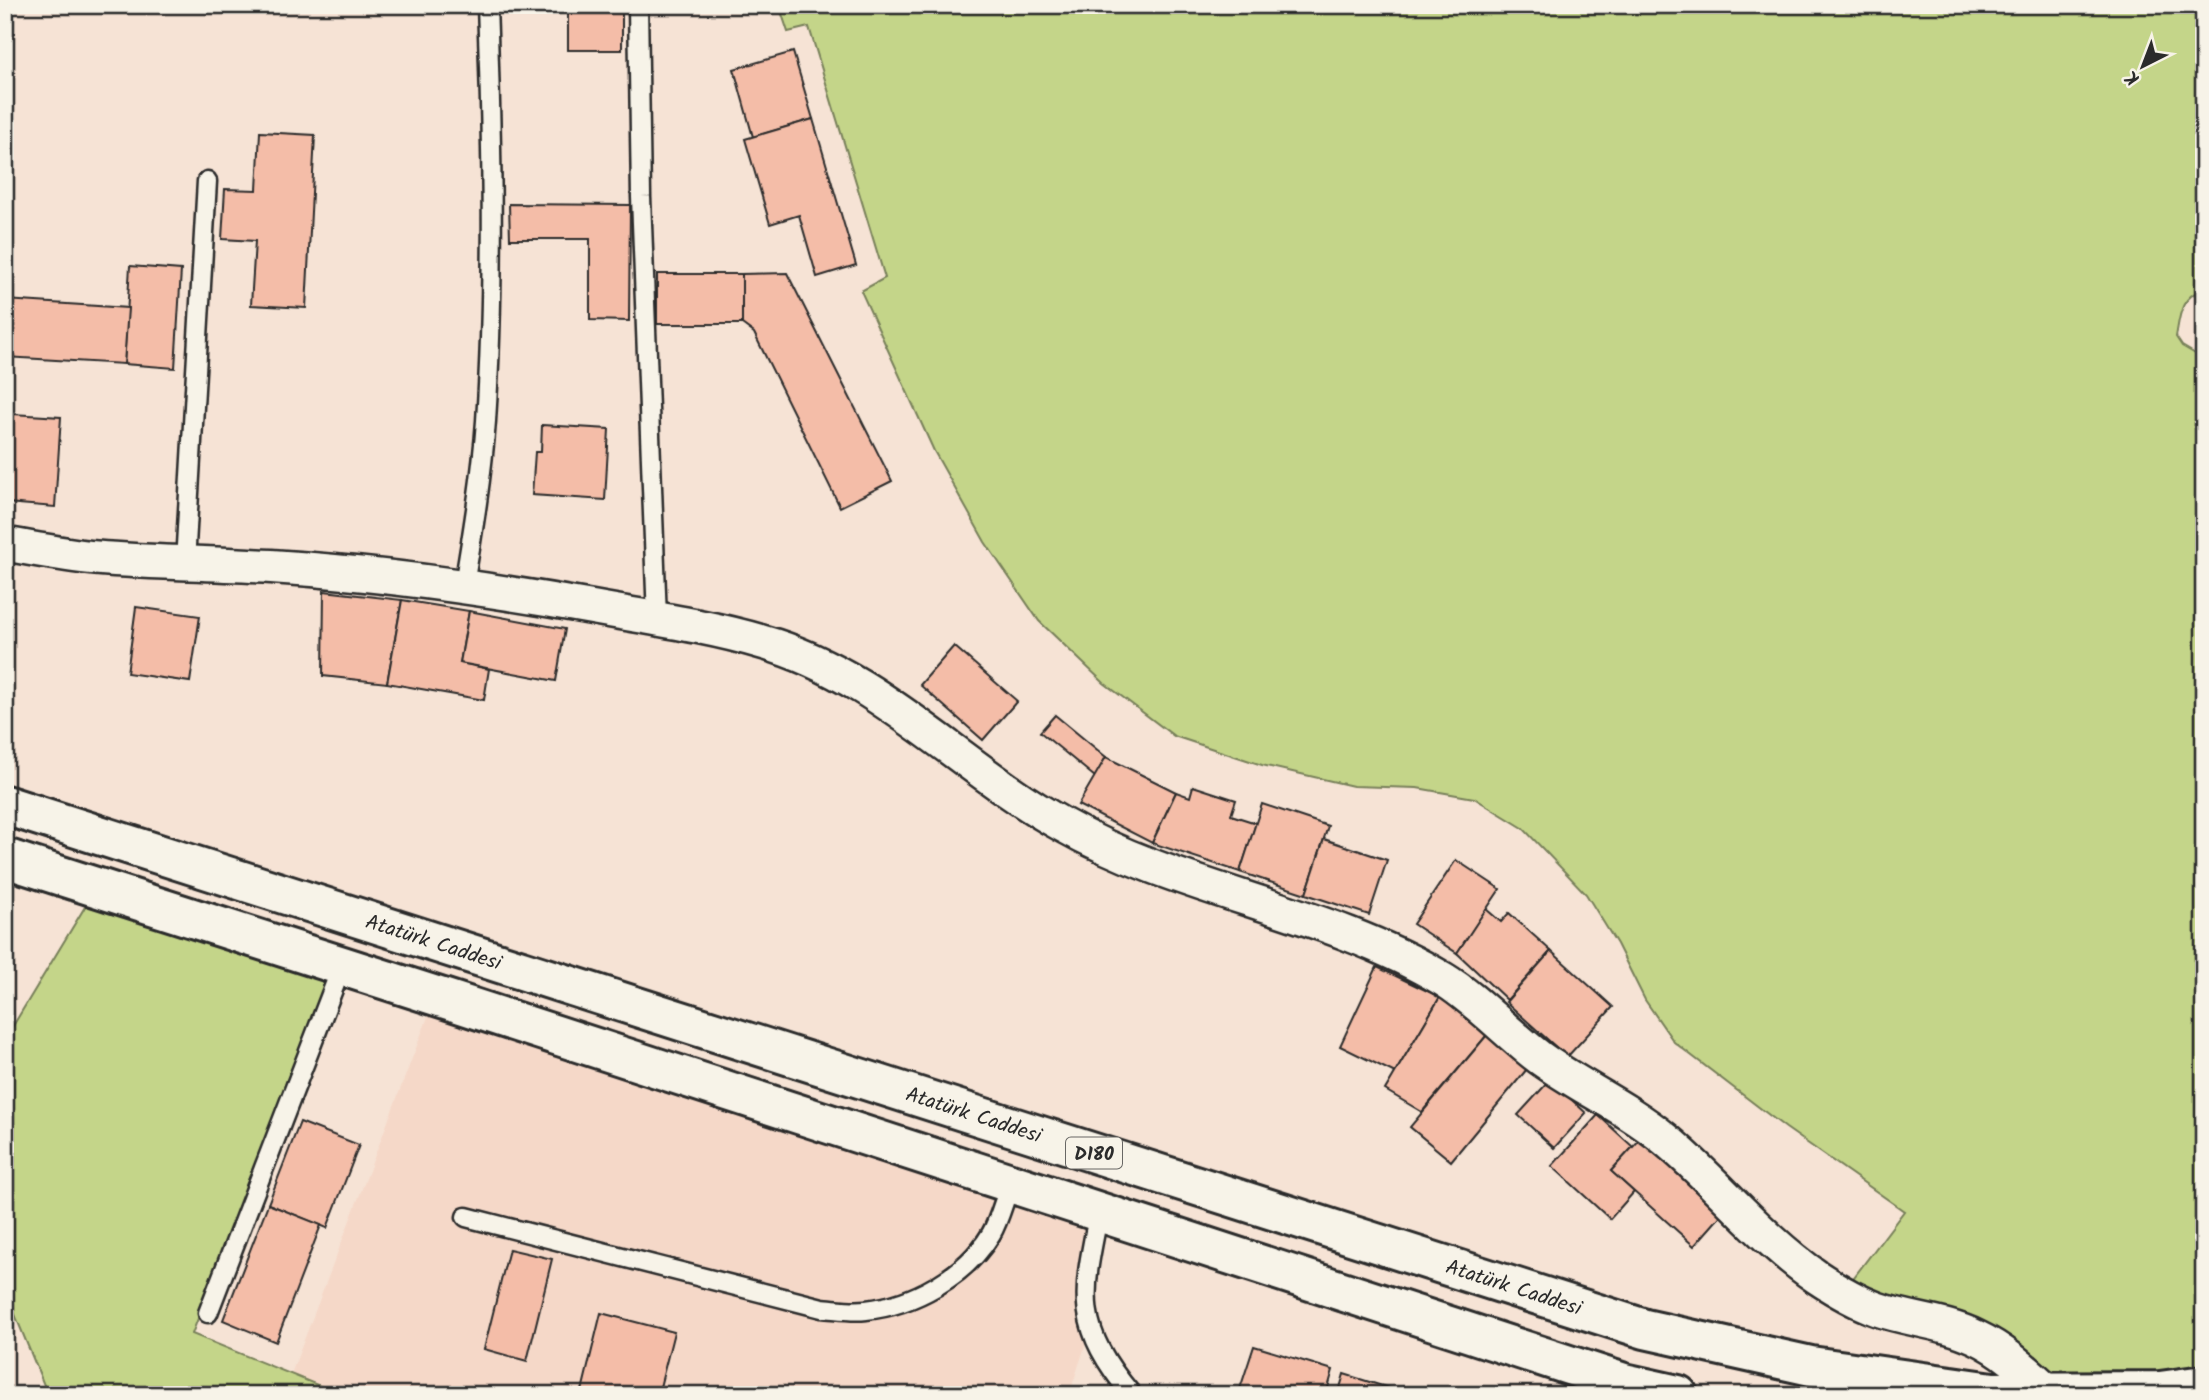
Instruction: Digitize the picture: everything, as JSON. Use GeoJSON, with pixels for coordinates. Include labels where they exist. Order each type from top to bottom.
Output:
{"type":"FeatureCollection","features":[{"type":"Feature","properties":{"kind":"highway","name":"Atatürk Caddesi"},"geometry":{"type":"LineString","coordinates":[[5,805],[1646,1329],[1811,1366],[1993,1392],[2160,1391],[2204,1385]]}},
{"type":"Feature","properties":{"kind":"highway","name":"D180"},"geometry":{"type":"LineString","coordinates":[[5,858],[1624,1383],[1678,1395]]}},
{"type":"Feature","properties":{"kind":"street"},"geometry":{"type":"LineString","coordinates":[[5,544],[89,558],[280,567],[464,585],[657,619],[755,639],[801,653],[873,694],[1020,800],[1067,828],[1154,865],[1380,945],[1448,982],[1544,1060],[1662,1137],[1717,1185],[1780,1249],[1812,1274],[1842,1293],[1879,1310],[1973,1335],[2008,1355],[2048,1391]]}},
{"type":"Feature","properties":{"kind":"lane"},"geometry":{"type":"LineString","coordinates":[[464,585],[485,423],[491,296],[493,197],[487,5]]}},
{"type":"Feature","properties":{"kind":"lane"},"geometry":{"type":"LineString","coordinates":[[638,5],[641,197],[657,619]]}},
{"type":"Feature","properties":{"kind":"lane"},"geometry":{"type":"LineString","coordinates":[[185,563],[207,181]]}},
{"type":"Feature","properties":{"kind":"lane"},"geometry":{"type":"LineString","coordinates":[[208,1313],[342,966]]}},
{"type":"Feature","properties":{"kind":"lane"},"geometry":{"type":"LineString","coordinates":[[466,1217],[822,1308],[865,1310],[904,1300],[936,1287],[970,1260],[991,1234],[1010,1183]]}},
{"type":"Feature","properties":{"kind":"lane"},"geometry":{"type":"LineString","coordinates":[[1099,1212],[1088,1264],[1086,1303],[1092,1334],[1109,1367],[1132,1395]]}},
{"type":"Feature","properties":{"kind":"shaded area"},"geometry":{"type":"Polygon","coordinates":[[[436,996],[1099,1212],[1091,1328],[1069,1395],[342,1395],[291,1374],[436,996]]]}},
{"type":"Feature","properties":{"kind":"green space"},"geometry":{"type":"Polygon","coordinates":[[[779,5],[2204,5],[2204,289],[2196,292],[2182,307],[2176,337],[2182,346],[2204,359],[2204,1385],[2048,1391],[2008,1355],[1842,1293],[1904,1211],[1786,1128],[1674,1042],[1645,1000],[1617,944],[1586,894],[1523,828],[1474,798],[1417,788],[1353,786],[1262,765],[1174,736],[1104,683],[1039,621],[985,542],[934,451],[861,291],[885,278],[809,27],[788,32],[779,5]]]}},
{"type":"Feature","properties":{"kind":"green space"},"geometry":{"type":"Polygon","coordinates":[[[97,887],[335,963],[192,1334],[342,1395],[48,1395],[5,1290],[5,1039],[97,887]]]}},
{"type":"Feature","properties":{"kind":"building"},"geometry":{"type":"Polygon","coordinates":[[[568,5],[622,5],[622,50],[568,50],[568,5]]]}},
{"type":"Feature","properties":{"kind":"building"},"geometry":{"type":"Polygon","coordinates":[[[793,52],[813,119],[753,137],[734,69],[793,52]]]}},
{"type":"Feature","properties":{"kind":"building"},"geometry":{"type":"Polygon","coordinates":[[[813,119],[856,265],[817,277],[799,215],[770,224],[745,139],[813,119]]]}},
{"type":"Feature","properties":{"kind":"building"},"geometry":{"type":"Polygon","coordinates":[[[260,132],[315,135],[306,308],[251,305],[255,241],[222,239],[225,189],[257,190],[260,132]]]}},
{"type":"Feature","properties":{"kind":"building"},"geometry":{"type":"Polygon","coordinates":[[[509,204],[630,205],[629,321],[590,320],[590,239],[510,239],[509,204]]]}},
{"type":"Feature","properties":{"kind":"building"},"geometry":{"type":"Polygon","coordinates":[[[130,266],[181,270],[175,368],[124,364],[130,266]]]}},
{"type":"Feature","properties":{"kind":"building"},"geometry":{"type":"Polygon","coordinates":[[[787,273],[892,481],[840,507],[754,333],[742,324],[742,274],[787,273]]]}},
{"type":"Feature","properties":{"kind":"building"},"geometry":{"type":"Polygon","coordinates":[[[657,274],[742,274],[742,324],[657,324],[657,274]]]}},
{"type":"Feature","properties":{"kind":"building"},"geometry":{"type":"Polygon","coordinates":[[[5,300],[128,308],[124,364],[5,357],[5,300]]]}},
{"type":"Feature","properties":{"kind":"building"},"geometry":{"type":"Polygon","coordinates":[[[12,414],[61,417],[55,507],[7,503],[12,414]]]}},
{"type":"Feature","properties":{"kind":"building"},"geometry":{"type":"Polygon","coordinates":[[[542,425],[609,429],[605,500],[532,495],[535,452],[541,452],[542,425]]]}},
{"type":"Feature","properties":{"kind":"building"},"geometry":{"type":"Polygon","coordinates":[[[324,591],[402,600],[387,683],[323,676],[324,591]]]}},
{"type":"Feature","properties":{"kind":"building"},"geometry":{"type":"Polygon","coordinates":[[[402,600],[469,611],[460,663],[489,669],[484,700],[387,683],[402,600]]]}},
{"type":"Feature","properties":{"kind":"building"},"geometry":{"type":"Polygon","coordinates":[[[136,607],[200,616],[190,682],[127,673],[136,607]]]}},
{"type":"Feature","properties":{"kind":"building"},"geometry":{"type":"Polygon","coordinates":[[[469,611],[565,629],[556,681],[460,663],[469,611]]]}},
{"type":"Feature","properties":{"kind":"building"},"geometry":{"type":"Polygon","coordinates":[[[954,646],[1017,701],[983,740],[920,685],[954,646]]]}},
{"type":"Feature","properties":{"kind":"building"},"geometry":{"type":"Polygon","coordinates":[[[1055,715],[1106,757],[1095,777],[1040,732],[1055,715]]]}},
{"type":"Feature","properties":{"kind":"building"},"geometry":{"type":"Polygon","coordinates":[[[1106,757],[1176,792],[1152,843],[1078,805],[1106,757]]]}},
{"type":"Feature","properties":{"kind":"building"},"geometry":{"type":"Polygon","coordinates":[[[1193,786],[1236,800],[1231,815],[1256,823],[1240,872],[1152,843],[1176,792],[1190,797],[1193,786]]]}},
{"type":"Feature","properties":{"kind":"building"},"geometry":{"type":"Polygon","coordinates":[[[1262,804],[1328,826],[1306,894],[1240,872],[1262,804]]]}},
{"type":"Feature","properties":{"kind":"building"},"geometry":{"type":"Polygon","coordinates":[[[1324,839],[1387,860],[1369,915],[1306,894],[1324,839]]]}},
{"type":"Feature","properties":{"kind":"building"},"geometry":{"type":"Polygon","coordinates":[[[1456,860],[1500,889],[1457,953],[1413,924],[1456,860]]]}},
{"type":"Feature","properties":{"kind":"building"},"geometry":{"type":"Polygon","coordinates":[[[1486,909],[1501,922],[1509,913],[1551,951],[1507,1000],[1457,953],[1486,909]]]}},
{"type":"Feature","properties":{"kind":"building"},"geometry":{"type":"Polygon","coordinates":[[[1551,951],[1613,1007],[1567,1057],[1506,1002],[1551,951]]]}},
{"type":"Feature","properties":{"kind":"building"},"geometry":{"type":"Polygon","coordinates":[[[1377,967],[1440,997],[1395,1073],[1340,1046],[1377,967]]]}},
{"type":"Feature","properties":{"kind":"building"},"geometry":{"type":"Polygon","coordinates":[[[1440,997],[1487,1035],[1422,1112],[1385,1090],[1440,997]]]}},
{"type":"Feature","properties":{"kind":"building"},"geometry":{"type":"Polygon","coordinates":[[[1487,1035],[1527,1069],[1451,1161],[1410,1127],[1487,1035]]]}},
{"type":"Feature","properties":{"kind":"building"},"geometry":{"type":"Polygon","coordinates":[[[1550,1080],[1586,1113],[1554,1148],[1518,1115],[1550,1080]]]}},
{"type":"Feature","properties":{"kind":"building"},"geometry":{"type":"Polygon","coordinates":[[[1598,1115],[1633,1147],[1611,1171],[1634,1192],[1610,1219],[1552,1166],[1598,1115]]]}},
{"type":"Feature","properties":{"kind":"building"},"geometry":{"type":"Polygon","coordinates":[[[300,1122],[359,1145],[327,1228],[268,1204],[300,1122]]]}},
{"type":"Feature","properties":{"kind":"building"},"geometry":{"type":"Polygon","coordinates":[[[1642,1137],[1724,1212],[1694,1246],[1611,1171],[1642,1137]]]}},
{"type":"Feature","properties":{"kind":"building"},"geometry":{"type":"Polygon","coordinates":[[[268,1204],[321,1225],[276,1342],[223,1320],[268,1204]]]}},
{"type":"Feature","properties":{"kind":"building"},"geometry":{"type":"Polygon","coordinates":[[[509,1249],[552,1259],[527,1361],[484,1349],[509,1249]]]}},
{"type":"Feature","properties":{"kind":"building"},"geometry":{"type":"Polygon","coordinates":[[[601,1313],[674,1332],[658,1395],[581,1395],[601,1313]]]}},
{"type":"Feature","properties":{"kind":"building"},"geometry":{"type":"Polygon","coordinates":[[[1254,1346],[1333,1370],[1326,1395],[1238,1395],[1254,1346]]]}},
{"type":"Feature","properties":{"kind":"building"},"geometry":{"type":"Polygon","coordinates":[[[1344,1374],[1411,1395],[1338,1395],[1344,1374]]]}}]}
